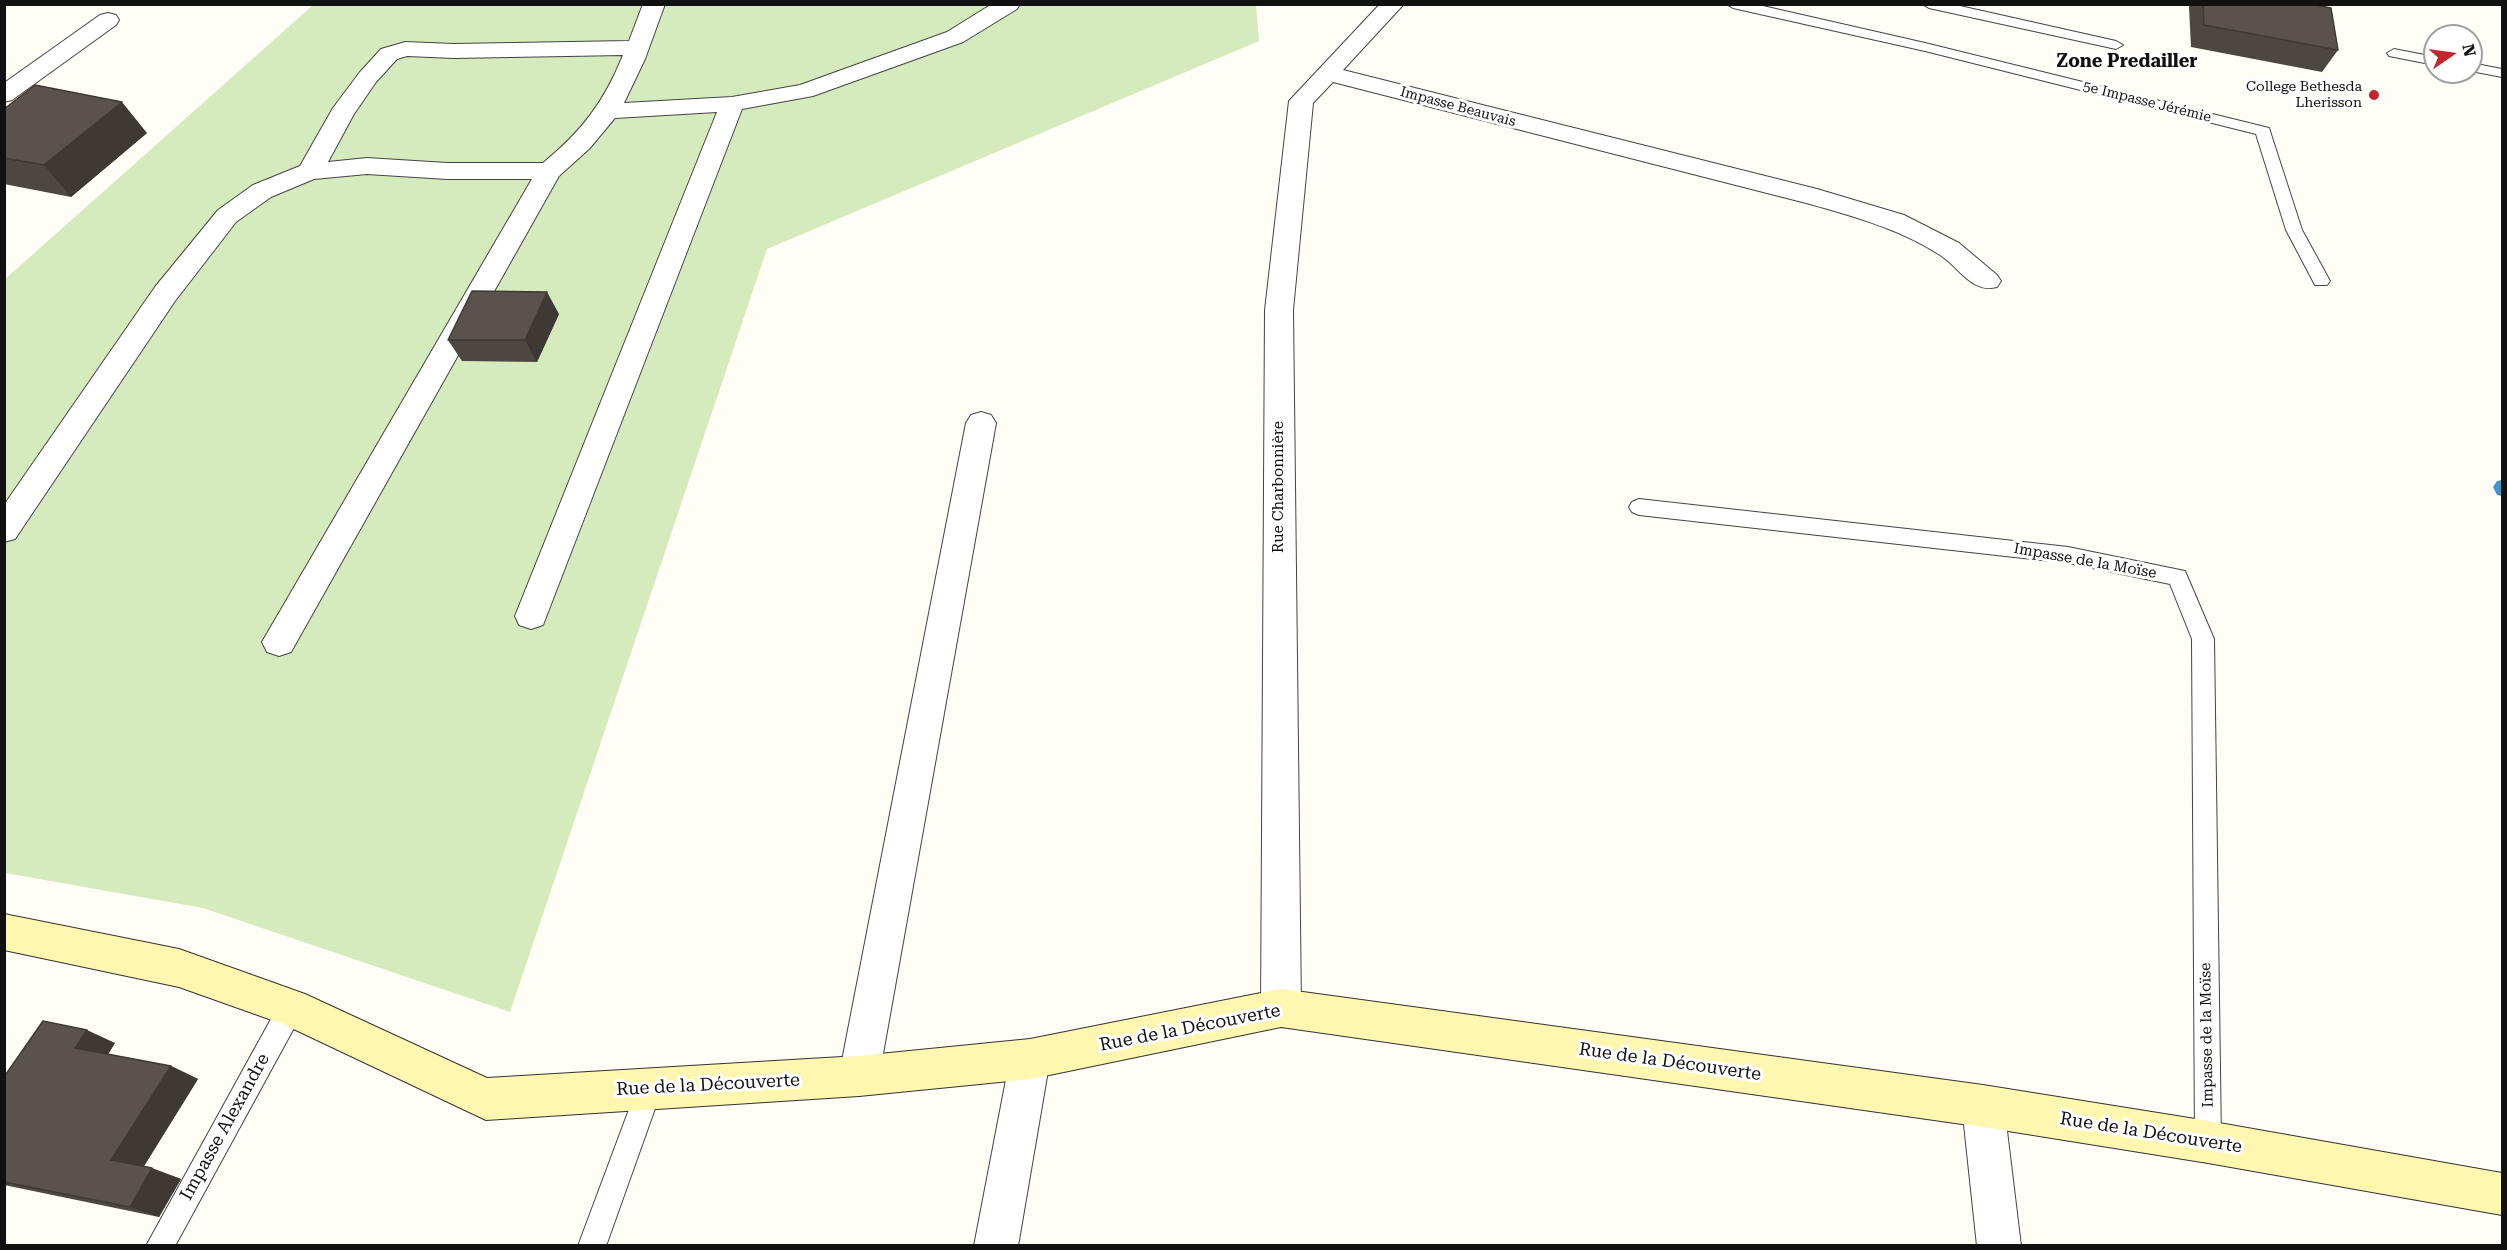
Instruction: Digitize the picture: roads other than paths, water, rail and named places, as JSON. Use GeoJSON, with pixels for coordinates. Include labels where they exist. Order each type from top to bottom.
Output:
{"type":"FeatureCollection","features":[{"type":"Feature","properties":{"kind":"street"},"geometry":{"type":"LineString","coordinates":[[279,642],[549,171],[579,146],[607,111],[637,48],[654,4]]}},
{"type":"Feature","properties":{"kind":"street"},"geometry":{"type":"LineString","coordinates":[[607,111],[732,104],[805,91],[955,37],[1009,4]]}},
{"type":"Feature","properties":{"kind":"street","name":"Rue Charbonnière"},"geometry":{"type":"LineString","coordinates":[[1281,1008],[1279,310],[1300,101],[1392,4]]}},
{"type":"Feature","properties":{"kind":"street"},"geometry":{"type":"LineString","coordinates":[[4,94],[108,20]]}},
{"type":"Feature","properties":{"kind":"street"},"geometry":{"type":"LineString","coordinates":[[310,171],[342,113],[368,77],[389,54],[405,49],[454,51],[637,48]]}},
{"type":"Feature","properties":{"kind":"street","name":"Impasse Beauvais"},"geometry":{"type":"LineString","coordinates":[[1327,72],[1590,141],[1817,197],[1895,221],[1950,249],[1987,281]]}},
{"type":"Feature","properties":{"kind":"street"},"geometry":{"type":"LineString","coordinates":[[531,616],[732,104]]}},
{"type":"Feature","properties":{"kind":"street"},"geometry":{"type":"LineString","coordinates":[[4,530],[165,294],[227,216],[262,191],[310,171],[367,166],[447,171],[549,171]]}},
{"type":"Feature","properties":{"kind":"street"},"geometry":{"type":"LineString","coordinates":[[859,1076],[981,423]]}},
{"type":"Feature","properties":{"kind":"street","name":"Rue de la Découverte"},"geometry":{"type":"LineString","coordinates":[[4,932],[179,968],[291,1008],[486,1099],[859,1076],[1030,1059],[1281,1008],[1983,1106],[2208,1142],[2502,1194]]}},
{"type":"Feature","properties":{"kind":"street"},"geometry":{"type":"LineString","coordinates":[[996,1245],[1030,1059]]}},
{"type":"Feature","properties":{"kind":"street"},"geometry":{"type":"LineString","coordinates":[[1983,1106],[1999,1245]]}},
{"type":"Feature","properties":{"kind":"lane","name":"5e Impasse Jérémie"},"geometry":{"type":"LineString","coordinates":[[1733,4],[1925,47],[2263,130],[2294,230],[2321,281]]}},
{"type":"Feature","properties":{"kind":"lane"},"geometry":{"type":"LineString","coordinates":[[1929,4],[2116,45]]}},
{"type":"Feature","properties":{"kind":"lane"},"geometry":{"type":"LineString","coordinates":[[2394,53],[2423,59]]}},
{"type":"Feature","properties":{"kind":"lane"},"geometry":{"type":"LineString","coordinates":[[2483,69],[2502,73]]}},
{"type":"Feature","properties":{"kind":"lane","name":"Impasse de la Moïse"},"geometry":{"type":"LineString","coordinates":[[1639,507],[2068,555],[2178,577],[2203,639],[2208,1142]]}},
{"type":"Feature","properties":{"kind":"lane","name":"Impasse Alexandre"},"geometry":{"type":"LineString","coordinates":[[160,1245],[291,1008]]}},
{"type":"Feature","properties":{"kind":"lane"},"geometry":{"type":"LineString","coordinates":[[592,1245],[649,1089]]}},
{"type":"Feature","properties":{"kind":"waterway"},"geometry":{"type":"LineString","coordinates":[[2502,485],[2500,487],[2502,491]]}},
{"type":"Feature","properties":{"kind":"place","name":"College Bethesda Lherisson"},"geometry":{"type":"Point","coordinates":[2374,95]}},
{"type":"Feature","properties":{"kind":"district","name":"Zone Predailler"},"geometry":{"type":"Point","coordinates":[2127,62]}}]}
